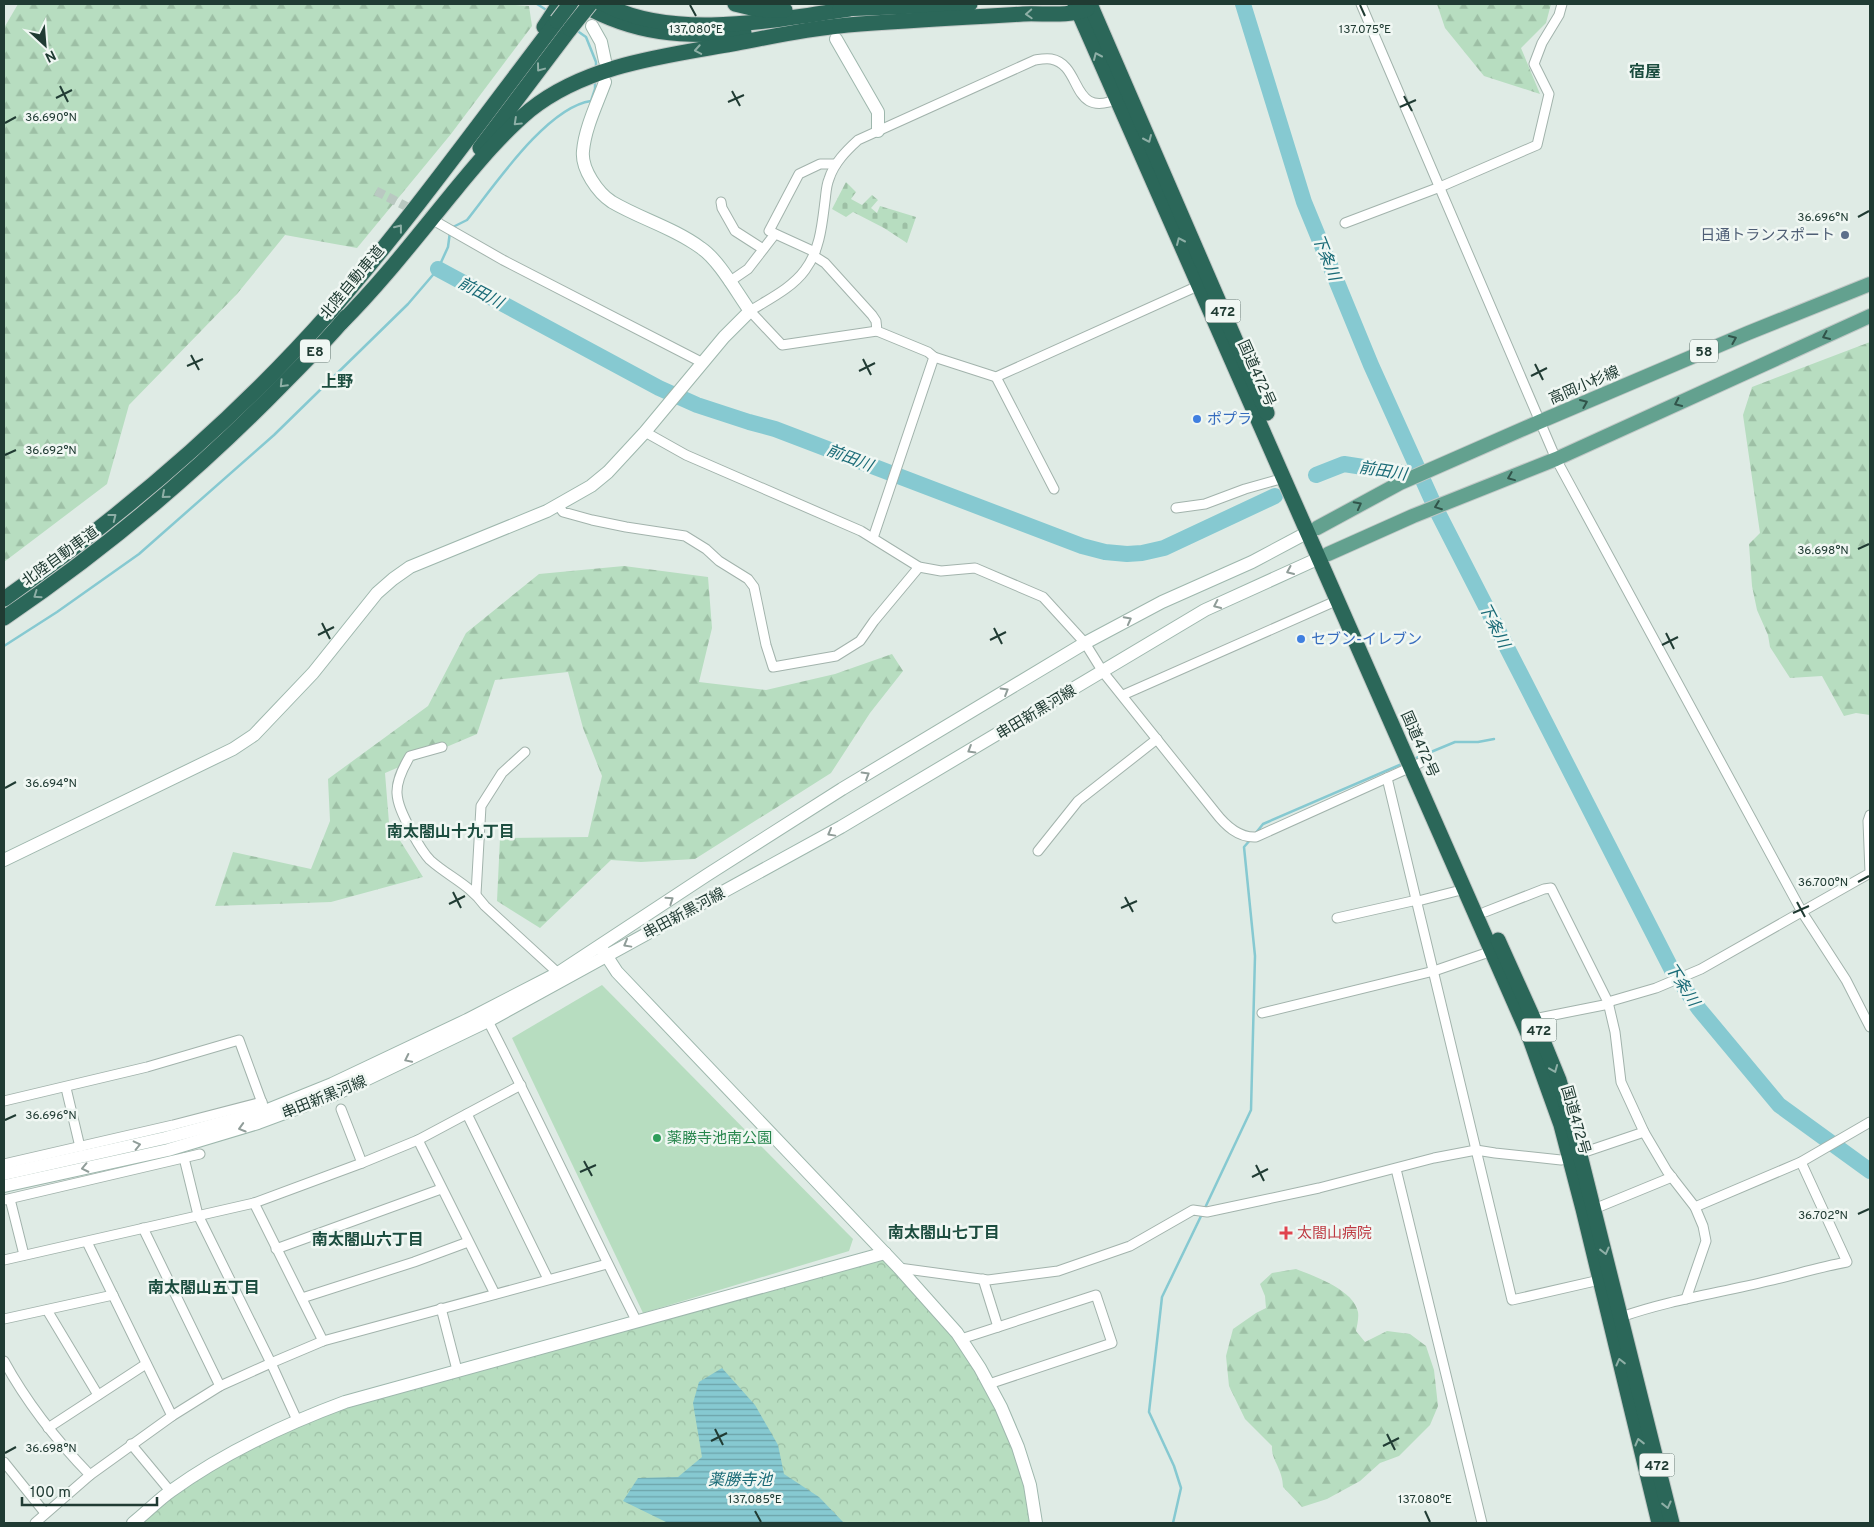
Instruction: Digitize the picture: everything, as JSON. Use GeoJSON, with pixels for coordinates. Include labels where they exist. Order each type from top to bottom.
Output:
{"type":"FeatureCollection","features":[{"type":"Feature","properties":{"kind":"highway","name":"北陸自動車道"},"geometry":{"type":"LineString","coordinates":[[4,598],[130,504],[178,463],[250,396],[329,312],[368,266],[504,90],[556,14],[570,4]]}},
{"type":"Feature","properties":{"kind":"highway"},"geometry":{"type":"LineString","coordinates":[[581,4],[628,25],[670,34],[716,35],[1082,6]]}},
{"type":"Feature","properties":{"kind":"highway","name":"北陸自動車道"},"geometry":{"type":"LineString","coordinates":[[4,618],[97,552],[183,479],[263,405],[341,323],[420,227],[590,4]]}},
{"type":"Feature","properties":{"kind":"highway"},"geometry":{"type":"LineString","coordinates":[[604,4],[627,14],[688,25],[770,20],[849,9]]}},
{"type":"Feature","properties":{"kind":"highway"},"geometry":{"type":"LineString","coordinates":[[735,4],[767,11],[970,4]]}},
{"type":"Feature","properties":{"kind":"highway","name":"国道472号"},"geometry":{"type":"LineString","coordinates":[[1082,6],[1416,765],[1465,888],[1529,1036],[1550,1090],[1594,1210],[1606,1278],[1659,1523]]}},
{"type":"Feature","properties":{"kind":"highway"},"geometry":{"type":"LineString","coordinates":[[341,323],[371,293],[495,144],[514,124],[546,98],[579,81],[615,68],[820,27]]}},
{"type":"Feature","properties":{"kind":"highway","name":"国道472号"},"geometry":{"type":"LineString","coordinates":[[1123,97],[1200,285],[1284,478],[1312,530]]}},
{"type":"Feature","properties":{"kind":"highway","name":"国道472号"},"geometry":{"type":"LineString","coordinates":[[1324,556],[1338,600],[1485,912],[1534,1019],[1558,1080],[1574,1156],[1606,1278],[1621,1316],[1672,1523]]}},
{"type":"Feature","properties":{"kind":"main road","name":"高岡小杉線"},"geometry":{"type":"LineString","coordinates":[[1312,530],[1400,483],[1748,333],[1870,284]]}},
{"type":"Feature","properties":{"kind":"main road","name":"58"},"geometry":{"type":"LineString","coordinates":[[1324,556],[1413,516],[1556,459],[1870,316]]}},
{"type":"Feature","properties":{"kind":"street"},"geometry":{"type":"LineString","coordinates":[[1360,4],[1556,459],[1802,912],[1846,980],[1870,1027]]}},
{"type":"Feature","properties":{"kind":"street"},"geometry":{"type":"LineString","coordinates":[[1345,223],[1440,187],[1537,145],[1549,94],[1534,64],[1542,43],[1559,16],[1562,4]]}},
{"type":"Feature","properties":{"kind":"street"},"geometry":{"type":"LineString","coordinates":[[592,26],[602,42],[605,60]]}},
{"type":"Feature","properties":{"kind":"street"},"geometry":{"type":"LineString","coordinates":[[836,39],[878,112],[878,131]]}},
{"type":"Feature","properties":{"kind":"street"},"geometry":{"type":"LineString","coordinates":[[4,860],[233,749],[254,735],[314,673],[357,616],[377,593],[393,579],[410,567],[558,505],[591,486],[608,472],[645,432],[724,338],[750,311],[790,286],[804,271],[814,254],[821,231],[829,179],[836,164],[858,140],[1035,60],[1052,59],[1064,66],[1088,101],[1099,104],[1123,97]]}},
{"type":"Feature","properties":{"kind":"street"},"geometry":{"type":"LineString","coordinates":[[605,82],[582,152],[586,167],[596,187],[611,202],[641,215],[702,248],[715,262],[750,311],[782,345],[877,331],[928,352],[934,358],[996,377],[1200,285]]}},
{"type":"Feature","properties":{"kind":"street"},"geometry":{"type":"LineString","coordinates":[[836,164],[820,164],[798,174],[769,231],[814,254],[825,263],[872,315],[876,321],[877,331]]}},
{"type":"Feature","properties":{"kind":"street"},"geometry":{"type":"LineString","coordinates":[[721,202],[722,208],[735,230],[763,249]]}},
{"type":"Feature","properties":{"kind":"street"},"geometry":{"type":"LineString","coordinates":[[434,220],[503,260],[703,363]]}},
{"type":"Feature","properties":{"kind":"street"},"geometry":{"type":"LineString","coordinates":[[729,282],[748,269],[776,234]]}},
{"type":"Feature","properties":{"kind":"street"},"geometry":{"type":"LineString","coordinates":[[873,538],[934,358]]}},
{"type":"Feature","properties":{"kind":"street"},"geometry":{"type":"LineString","coordinates":[[996,377],[1054,489]]}},
{"type":"Feature","properties":{"kind":"street"},"geometry":{"type":"LineString","coordinates":[[645,432],[686,455],[785,497],[873,538],[919,566],[941,571],[975,568],[1043,597],[1085,643],[1103,672],[1226,825],[1242,835],[1256,837],[1416,765]]}},
{"type":"Feature","properties":{"kind":"street"},"geometry":{"type":"LineString","coordinates":[[1176,508],[1205,504],[1244,489],[1284,478]]}},
{"type":"Feature","properties":{"kind":"street"},"geometry":{"type":"LineString","coordinates":[[558,505],[564,512],[592,520],[685,536],[748,579],[754,587],[766,645],[774,667],[836,656],[860,641],[919,566]]}},
{"type":"Feature","properties":{"kind":"street","name":"串田新黒河線"},"geometry":{"type":"LineString","coordinates":[[4,1186],[168,1150],[258,1123],[336,1094],[488,1021],[603,951],[707,875],[833,795],[1085,643],[1162,602],[1252,562],[1312,530]]}},
{"type":"Feature","properties":{"kind":"street","name":"串田新黒河線"},"geometry":{"type":"LineString","coordinates":[[4,1174],[165,1138],[332,1084],[467,1020],[841,827],[1206,610],[1324,556]]}},
{"type":"Feature","properties":{"kind":"street"},"geometry":{"type":"LineString","coordinates":[[1122,694],[1338,600]]}},
{"type":"Feature","properties":{"kind":"street"},"geometry":{"type":"LineString","coordinates":[[1038,851],[1078,801],[1156,739]]}},
{"type":"Feature","properties":{"kind":"street"},"geometry":{"type":"LineString","coordinates":[[442,747],[410,756],[400,773],[397,786],[398,803],[416,841],[429,859],[476,894],[485,906],[558,973]]}},
{"type":"Feature","properties":{"kind":"street"},"geometry":{"type":"LineString","coordinates":[[476,894],[481,806],[502,772],[525,752]]}},
{"type":"Feature","properties":{"kind":"street"},"geometry":{"type":"LineString","coordinates":[[1387,778],[1418,900],[1512,1300],[1606,1278]]}},
{"type":"Feature","properties":{"kind":"street"},"geometry":{"type":"LineString","coordinates":[[1534,1019],[1609,1003],[1656,988],[1701,969],[1870,873],[1868,820],[1870,815]]}},
{"type":"Feature","properties":{"kind":"street"},"geometry":{"type":"LineString","coordinates":[[1337,918],[1465,888]]}},
{"type":"Feature","properties":{"kind":"street"},"geometry":{"type":"LineString","coordinates":[[1485,912],[1551,888],[1609,1003],[1621,1082],[1644,1132],[1672,1177],[1695,1207],[1703,1226],[1706,1241],[1686,1299]]}},
{"type":"Feature","properties":{"kind":"street"},"geometry":{"type":"LineString","coordinates":[[603,951],[617,972],[885,1253],[961,1339],[1001,1406],[1018,1447],[1030,1485],[1036,1523]]}},
{"type":"Feature","properties":{"kind":"street"},"geometry":{"type":"LineString","coordinates":[[1262,1012],[1434,971],[1492,951]]}},
{"type":"Feature","properties":{"kind":"street"},"geometry":{"type":"LineString","coordinates":[[488,1021],[636,1320]]}},
{"type":"Feature","properties":{"kind":"street"},"geometry":{"type":"LineString","coordinates":[[4,1101],[66,1088],[147,1067],[239,1040],[263,1107],[4,1164]]}},
{"type":"Feature","properties":{"kind":"street"},"geometry":{"type":"LineString","coordinates":[[4,1260],[254,1203],[362,1164],[418,1140],[521,1085]]}},
{"type":"Feature","properties":{"kind":"street"},"geometry":{"type":"LineString","coordinates":[[66,1088],[80,1147]]}},
{"type":"Feature","properties":{"kind":"street"},"geometry":{"type":"LineString","coordinates":[[341,1109],[362,1164]]}},
{"type":"Feature","properties":{"kind":"street"},"geometry":{"type":"LineString","coordinates":[[467,1114],[548,1279]]}},
{"type":"Feature","properties":{"kind":"street"},"geometry":{"type":"LineString","coordinates":[[1695,1207],[1800,1162],[1870,1122]]}},
{"type":"Feature","properties":{"kind":"street"},"geometry":{"type":"LineString","coordinates":[[899,1268],[983,1279],[1058,1271],[1130,1246],[1193,1210],[1207,1212],[1319,1188],[1434,1158],[1476,1150],[1561,1160],[1644,1132]]}},
{"type":"Feature","properties":{"kind":"street"},"geometry":{"type":"LineString","coordinates":[[418,1140],[495,1294]]}},
{"type":"Feature","properties":{"kind":"street"},"geometry":{"type":"LineString","coordinates":[[24,1255],[7,1199],[200,1154]]}},
{"type":"Feature","properties":{"kind":"street"},"geometry":{"type":"LineString","coordinates":[[184,1158],[198,1215],[297,1420]]}},
{"type":"Feature","properties":{"kind":"street"},"geometry":{"type":"LineString","coordinates":[[1621,1316],[1647,1308],[1768,1281],[1822,1266],[1846,1262],[1800,1162]]}},
{"type":"Feature","properties":{"kind":"street"},"geometry":{"type":"LineString","coordinates":[[1396,1169],[1482,1523]]}},
{"type":"Feature","properties":{"kind":"street"},"geometry":{"type":"LineString","coordinates":[[1594,1210],[1672,1177]]}},
{"type":"Feature","properties":{"kind":"street"},"geometry":{"type":"LineString","coordinates":[[276,1249],[441,1189]]}},
{"type":"Feature","properties":{"kind":"street"},"geometry":{"type":"LineString","coordinates":[[254,1203],[323,1341]]}},
{"type":"Feature","properties":{"kind":"street"},"geometry":{"type":"LineString","coordinates":[[142,1228],[220,1386]]}},
{"type":"Feature","properties":{"kind":"street"},"geometry":{"type":"LineString","coordinates":[[87,1242],[172,1416]]}},
{"type":"Feature","properties":{"kind":"street"},"geometry":{"type":"LineString","coordinates":[[302,1298],[414,1262],[468,1242]]}},
{"type":"Feature","properties":{"kind":"street"},"geometry":{"type":"LineString","coordinates":[[134,1523],[170,1492],[256,1439],[297,1420],[345,1402],[636,1320],[885,1253]]}},
{"type":"Feature","properties":{"kind":"street"},"geometry":{"type":"LineString","coordinates":[[35,1523],[90,1475],[131,1444],[220,1386],[323,1341],[607,1264]]}},
{"type":"Feature","properties":{"kind":"street"},"geometry":{"type":"LineString","coordinates":[[983,1279],[998,1327]]}},
{"type":"Feature","properties":{"kind":"street"},"geometry":{"type":"LineString","coordinates":[[4,1319],[112,1295]]}},
{"type":"Feature","properties":{"kind":"street"},"geometry":{"type":"LineString","coordinates":[[961,1339],[1096,1295],[1112,1342],[989,1384]]}},
{"type":"Feature","properties":{"kind":"street"},"geometry":{"type":"LineString","coordinates":[[442,1308],[457,1370]]}},
{"type":"Feature","properties":{"kind":"street"},"geometry":{"type":"LineString","coordinates":[[47,1310],[98,1395]]}},
{"type":"Feature","properties":{"kind":"street"},"geometry":{"type":"LineString","coordinates":[[48,1428],[146,1364]]}},
{"type":"Feature","properties":{"kind":"street"},"geometry":{"type":"LineString","coordinates":[[5,1367],[48,1428],[90,1475]]}},
{"type":"Feature","properties":{"kind":"street"},"geometry":{"type":"LineString","coordinates":[[131,1444],[170,1492]]}},
{"type":"Feature","properties":{"kind":"street"},"geometry":{"type":"LineString","coordinates":[[4,1462],[45,1513]]}},
{"type":"Feature","properties":{"kind":"green space"},"geometry":{"type":"Polygon","coordinates":[[[18,4],[500,4],[529,6],[532,26],[451,134],[357,248],[285,235],[237,294],[129,405],[107,484],[4,562],[4,28],[18,4]]]}},
{"type":"Feature","properties":{"kind":"green space"},"geometry":{"type":"Polygon","coordinates":[[[1437,4],[1551,4],[1546,23],[1521,48],[1540,94],[1484,76],[1445,28],[1437,4]]]}},
{"type":"Feature","properties":{"kind":"green space"},"geometry":{"type":"Polygon","coordinates":[[[846,182],[856,192],[851,199],[862,205],[872,195],[878,200],[871,208],[877,213],[880,206],[916,217],[907,243],[884,228],[853,212],[846,217],[832,209],[846,182]]]}},
{"type":"Feature","properties":{"kind":"green space"},"geometry":{"type":"Polygon","coordinates":[[[1870,342],[1870,715],[1856,713],[1844,716],[1822,676],[1790,678],[1770,647],[1768,635],[1757,610],[1752,586],[1749,544],[1760,533],[1743,415],[1752,387],[1870,342]]]}},
{"type":"Feature","properties":{"kind":"green space"},"geometry":{"type":"Polygon","coordinates":[[[624,566],[708,577],[712,628],[699,682],[766,690],[835,674],[892,654],[903,671],[870,713],[831,773],[695,859],[641,862],[611,860],[540,928],[497,901],[500,838],[588,837],[602,776],[583,728],[568,672],[495,680],[477,734],[385,773],[389,823],[423,877],[331,902],[215,906],[233,852],[311,869],[330,821],[328,779],[428,706],[466,633],[539,574],[624,566]]]}},
{"type":"Feature","properties":{"kind":"green space","name":"薬勝寺池南公園"},"geometry":{"type":"Polygon","coordinates":[[[602,985],[853,1239],[849,1251],[643,1313],[512,1038],[602,985]]]}},
{"type":"Feature","properties":{"kind":"green space"},"geometry":{"type":"Polygon","coordinates":[[[884,1253],[954,1331],[1014,1443],[1033,1523],[134,1523],[172,1490],[301,1417],[884,1253]]]}},
{"type":"Feature","properties":{"kind":"green space"},"geometry":{"type":"Polygon","coordinates":[[[1296,1269],[1332,1285],[1349,1297],[1355,1304],[1358,1312],[1356,1331],[1365,1342],[1387,1331],[1410,1334],[1426,1346],[1434,1370],[1438,1406],[1430,1425],[1399,1456],[1380,1463],[1360,1481],[1327,1499],[1302,1507],[1283,1487],[1281,1475],[1273,1456],[1272,1446],[1245,1419],[1229,1386],[1226,1356],[1233,1329],[1266,1308],[1265,1296],[1260,1284],[1272,1273],[1296,1269]]]}},
{"type":"Feature","properties":{"kind":"water","name":"薬勝寺池"},"geometry":{"type":"Polygon","coordinates":[[[722,1368],[755,1405],[778,1445],[784,1474],[819,1497],[844,1523],[668,1523],[623,1501],[638,1478],[678,1477],[702,1457],[693,1403],[699,1382],[722,1368]]]}},
{"type":"Feature","properties":{"kind":"waterway"},"geometry":{"type":"LineString","coordinates":[[537,4],[548,11]]}},
{"type":"Feature","properties":{"kind":"waterway","name":"下条川"},"geometry":{"type":"LineString","coordinates":[[1243,4],[1304,202],[1371,365],[1436,509],[1672,970],[1699,1009],[1779,1105],[1870,1171]]}},
{"type":"Feature","properties":{"kind":"waterway"},"geometry":{"type":"LineString","coordinates":[[576,30],[586,37],[596,62],[596,69]]}},
{"type":"Feature","properties":{"kind":"waterway"},"geometry":{"type":"LineString","coordinates":[[451,228],[467,220],[506,169],[540,132],[557,117],[574,106],[591,101],[595,89],[595,80]]}},
{"type":"Feature","properties":{"kind":"waterway"},"geometry":{"type":"LineString","coordinates":[[4,646],[57,612],[139,554],[274,435],[408,304],[438,269],[448,247],[450,232]]}},
{"type":"Feature","properties":{"kind":"waterway","name":"前田川"},"geometry":{"type":"LineString","coordinates":[[438,269],[659,388],[697,405],[775,429],[1082,546],[1105,552],[1127,554],[1164,548],[1275,496]]}},
{"type":"Feature","properties":{"kind":"waterway","name":"前田川"},"geometry":{"type":"LineString","coordinates":[[1316,475],[1344,464],[1421,476]]}},
{"type":"Feature","properties":{"kind":"waterway"},"geometry":{"type":"LineString","coordinates":[[1414,759],[1455,742],[1478,742],[1494,739]]}},
{"type":"Feature","properties":{"kind":"waterway"},"geometry":{"type":"LineString","coordinates":[[1255,834],[1263,824],[1404,763]]}},
{"type":"Feature","properties":{"kind":"waterway"},"geometry":{"type":"LineString","coordinates":[[1204,1210],[1251,1110],[1255,956],[1244,847],[1251,839]]}},
{"type":"Feature","properties":{"kind":"waterway"},"geometry":{"type":"LineString","coordinates":[[1173,1523],[1181,1488],[1174,1466],[1149,1412],[1162,1297],[1202,1214]]}},
{"type":"Feature","properties":{"kind":"tunnel"},"geometry":{"type":"LineString","coordinates":[[376,191],[433,220]]}},
{"type":"Feature","properties":{"kind":"place","name":"日通トランスポート"},"geometry":{"type":"Point","coordinates":[1845,235]}},
{"type":"Feature","properties":{"kind":"place","name":"ポプラ"},"geometry":{"type":"Point","coordinates":[1197,419]}},
{"type":"Feature","properties":{"kind":"place","name":"セブン-イレブン"},"geometry":{"type":"Point","coordinates":[1301,639]}},
{"type":"Feature","properties":{"kind":"place","name":"薬勝寺池南公園"},"geometry":{"type":"Point","coordinates":[657,1138]}},
{"type":"Feature","properties":{"kind":"place","name":"太閤山病院"},"geometry":{"type":"Point","coordinates":[1286,1233]}},
{"type":"Feature","properties":{"kind":"district","name":"宿屋"},"geometry":{"type":"Point","coordinates":[1645,71]}},
{"type":"Feature","properties":{"kind":"district","name":"上野"},"geometry":{"type":"Point","coordinates":[337,381]}},
{"type":"Feature","properties":{"kind":"district","name":"南太閤山十九丁目"},"geometry":{"type":"Point","coordinates":[451,831]}},
{"type":"Feature","properties":{"kind":"district","name":"南太閤山七丁目"},"geometry":{"type":"Point","coordinates":[944,1232]}},
{"type":"Feature","properties":{"kind":"district","name":"南太閤山六丁目"},"geometry":{"type":"Point","coordinates":[368,1239]}},
{"type":"Feature","properties":{"kind":"district","name":"南太閤山五丁目"},"geometry":{"type":"Point","coordinates":[204,1287]}}]}
